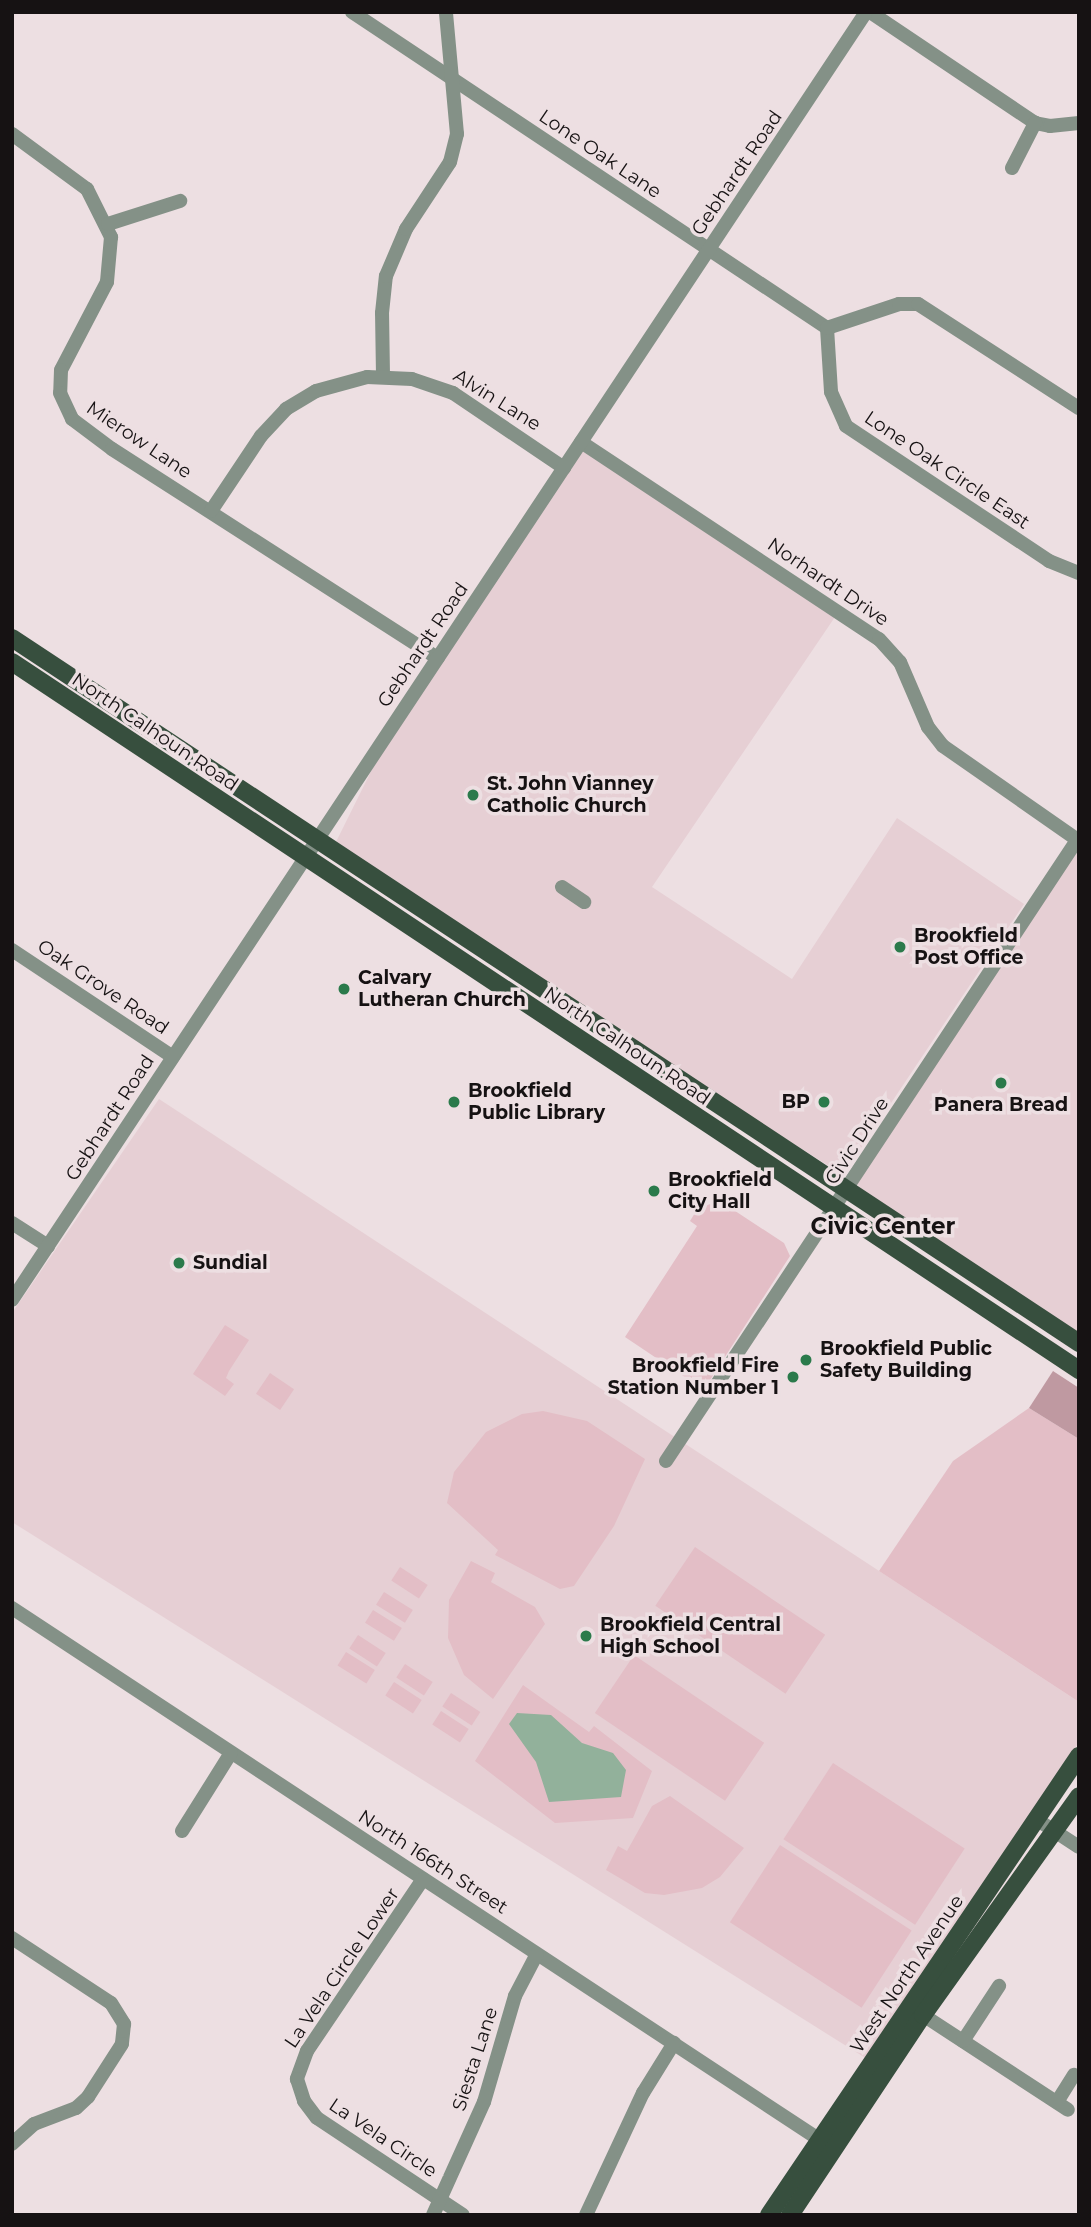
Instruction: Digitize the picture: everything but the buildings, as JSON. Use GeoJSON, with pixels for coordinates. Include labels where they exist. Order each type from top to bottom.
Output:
{"type":"FeatureCollection","features":[{"type":"Feature","properties":{"kind":"main road","name":"North Calhoun Road"},"geometry":{"type":"LineString","coordinates":[[12,638],[1079,1343]]}},
{"type":"Feature","properties":{"kind":"main road","name":"North Calhoun Road"},"geometry":{"type":"LineString","coordinates":[[12,662],[1079,1370]]}},
{"type":"Feature","properties":{"kind":"main road"},"geometry":{"type":"LineString","coordinates":[[171,769],[239,800],[304,844],[317,840]]}},
{"type":"Feature","properties":{"kind":"main road"},"geometry":{"type":"LineString","coordinates":[[304,856],[319,854],[391,900],[424,910]]}},
{"type":"Feature","properties":{"kind":"main road","name":"West North Avenue"},"geometry":{"type":"LineString","coordinates":[[790,2215],[825,2144],[1079,1756]]}},
{"type":"Feature","properties":{"kind":"main road","name":"West North Avenue"},"geometry":{"type":"LineString","coordinates":[[769,2215],[923,2015],[1079,1796]]}},
{"type":"Feature","properties":{"kind":"street","name":"Lone Oak Lane"},"geometry":{"type":"LineString","coordinates":[[352,12],[827,328]]}},
{"type":"Feature","properties":{"kind":"street"},"geometry":{"type":"LineString","coordinates":[[383,375],[382,313],[386,276],[407,229],[450,162],[457,134],[446,12]]}},
{"type":"Feature","properties":{"kind":"street"},"geometry":{"type":"LineString","coordinates":[[868,12],[1035,123],[1079,123]]}},
{"type":"Feature","properties":{"kind":"street","name":"Gebhardt Road"},"geometry":{"type":"LineString","coordinates":[[12,1300],[304,856],[868,12]]}},
{"type":"Feature","properties":{"kind":"street"},"geometry":{"type":"LineString","coordinates":[[1012,168],[1035,123]]}},
{"type":"Feature","properties":{"kind":"street"},"geometry":{"type":"LineString","coordinates":[[12,134],[79,181],[108,224],[180,201]]}},
{"type":"Feature","properties":{"kind":"street","name":"Mierow Lane"},"geometry":{"type":"LineString","coordinates":[[108,224],[111,268],[102,296],[61,370],[64,406],[79,426],[438,658]]}},
{"type":"Feature","properties":{"kind":"street"},"geometry":{"type":"LineString","coordinates":[[827,328],[900,303],[918,304],[1079,408]]}},
{"type":"Feature","properties":{"kind":"street","name":"Lone Oak Circle East"},"geometry":{"type":"LineString","coordinates":[[827,328],[831,392],[846,426],[1049,561],[1079,573]]}},
{"type":"Feature","properties":{"kind":"street","name":"Alvin Lane"},"geometry":{"type":"LineString","coordinates":[[211,511],[261,436],[286,410],[332,385],[383,375],[412,379],[453,393],[564,468]]}},
{"type":"Feature","properties":{"kind":"street","name":"Norhardt Drive"},"geometry":{"type":"LineString","coordinates":[[581,442],[879,639],[900,662],[928,727],[943,746],[1078,840]]}},
{"type":"Feature","properties":{"kind":"street","name":"Civic Drive"},"geometry":{"type":"LineString","coordinates":[[666,1461],[1078,840]]}},
{"type":"Feature","properties":{"kind":"street"},"geometry":{"type":"LineString","coordinates":[[562,887],[584,902]]}},
{"type":"Feature","properties":{"kind":"street","name":"Oak Grove Road"},"geometry":{"type":"LineString","coordinates":[[12,950],[173,1057]]}},
{"type":"Feature","properties":{"kind":"street"},"geometry":{"type":"LineString","coordinates":[[12,1223],[48,1246]]}},
{"type":"Feature","properties":{"kind":"street","name":"North 166th Street"},"geometry":{"type":"LineString","coordinates":[[12,1608],[825,2144]]}},
{"type":"Feature","properties":{"kind":"street"},"geometry":{"type":"LineString","coordinates":[[182,1831],[231,1753]]}},
{"type":"Feature","properties":{"kind":"street"},"geometry":{"type":"LineString","coordinates":[[1036,1819],[1079,1847]]}},
{"type":"Feature","properties":{"kind":"street","name":"La Vela Circle Lower"},"geometry":{"type":"LineString","coordinates":[[297,2080],[307,2051],[423,1879]]}},
{"type":"Feature","properties":{"kind":"street"},"geometry":{"type":"LineString","coordinates":[[12,1938],[111,2003],[124,2024],[122,2044],[88,2097],[76,2108],[34,2124],[12,2144]]}},
{"type":"Feature","properties":{"kind":"street","name":"Siesta Lane"},"geometry":{"type":"LineString","coordinates":[[433,2215],[484,2102],[515,1996],[537,1954]]}},
{"type":"Feature","properties":{"kind":"street"},"geometry":{"type":"LineString","coordinates":[[963,2041],[999,1986]]}},
{"type":"Feature","properties":{"kind":"street"},"geometry":{"type":"LineString","coordinates":[[923,2015],[1063,2106],[1074,2075]]}},
{"type":"Feature","properties":{"kind":"street"},"geometry":{"type":"LineString","coordinates":[[586,2215],[643,2093],[674,2043]]}},
{"type":"Feature","properties":{"kind":"street","name":"La Vela Circle"},"geometry":{"type":"LineString","coordinates":[[297,2080],[304,2101],[317,2118],[463,2215]]}},
{"type":"Feature","properties":{"kind":"shaded area"},"geometry":{"type":"Polygon","coordinates":[[[581,442],[839,611],[652,887],[792,979],[897,818],[1024,904],[843,1175],[332,850],[398,717],[581,442]]]}},
{"type":"Feature","properties":{"kind":"shaded area"},"geometry":{"type":"Polygon","coordinates":[[[1079,841],[1079,1335],[867,1196],[854,1180],[1079,841]]]}},
{"type":"Feature","properties":{"kind":"shaded area","name":"Brookfield Central High School"},"geometry":{"type":"Polygon","coordinates":[[[159,1099],[1079,1702],[1079,1742],[867,2059],[12,1522],[12,1313],[159,1099]]]}},
{"type":"Feature","properties":{"kind":"shaded area"},"geometry":{"type":"Polygon","coordinates":[[[720,1201],[784,1243],[790,1256],[710,1380],[695,1384],[625,1337],[697,1226],[690,1221],[698,1208],[720,1201]]]}},
{"type":"Feature","properties":{"kind":"shaded area"},"geometry":{"type":"Polygon","coordinates":[[[225,1325],[249,1340],[226,1378],[234,1384],[225,1396],[193,1374],[225,1325]]]}},
{"type":"Feature","properties":{"kind":"shaded area"},"geometry":{"type":"Polygon","coordinates":[[[1053,1371],[1079,1388],[1079,1439],[1029,1408],[1053,1371]]]}},
{"type":"Feature","properties":{"kind":"shaded area"},"geometry":{"type":"Polygon","coordinates":[[[270,1373],[294,1389],[280,1410],[256,1394],[270,1373]]]}},
{"type":"Feature","properties":{"kind":"shaded area"},"geometry":{"type":"Polygon","coordinates":[[[1029,1408],[1079,1439],[1079,1702],[879,1571],[953,1461],[1029,1408]]]}},
{"type":"Feature","properties":{"kind":"shaded area"},"geometry":{"type":"Polygon","coordinates":[[[543,1411],[587,1421],[645,1459],[614,1526],[574,1586],[560,1589],[495,1555],[498,1550],[447,1503],[454,1472],[486,1432],[522,1414],[543,1411]]]}},
{"type":"Feature","properties":{"kind":"shaded area"},"geometry":{"type":"Polygon","coordinates":[[[695,1547],[825,1635],[785,1694],[655,1606],[695,1547]]]}},
{"type":"Feature","properties":{"kind":"shaded area"},"geometry":{"type":"Polygon","coordinates":[[[471,1561],[495,1573],[491,1582],[535,1607],[545,1624],[493,1699],[464,1675],[448,1638],[449,1600],[471,1561]]]}},
{"type":"Feature","properties":{"kind":"shaded area"},"geometry":{"type":"Polygon","coordinates":[[[400,1567],[428,1585],[419,1598],[391,1580],[400,1567]]]}},
{"type":"Feature","properties":{"kind":"shaded area"},"geometry":{"type":"Polygon","coordinates":[[[384,1592],[413,1610],[405,1623],[376,1605],[384,1592]]]}},
{"type":"Feature","properties":{"kind":"shaded area"},"geometry":{"type":"Polygon","coordinates":[[[373,1610],[402,1628],[394,1641],[365,1623],[373,1610]]]}},
{"type":"Feature","properties":{"kind":"shaded area"},"geometry":{"type":"Polygon","coordinates":[[[358,1635],[386,1653],[377,1666],[349,1648],[358,1635]]]}},
{"type":"Feature","properties":{"kind":"shaded area"},"geometry":{"type":"Polygon","coordinates":[[[346,1652],[375,1670],[366,1684],[338,1666],[346,1652]]]}},
{"type":"Feature","properties":{"kind":"shaded area"},"geometry":{"type":"Polygon","coordinates":[[[634,1655],[764,1743],[725,1801],[595,1713],[634,1655]]]}},
{"type":"Feature","properties":{"kind":"shaded area"},"geometry":{"type":"Polygon","coordinates":[[[405,1664],[433,1682],[424,1695],[396,1677],[405,1664]]]}},
{"type":"Feature","properties":{"kind":"shaded area"},"geometry":{"type":"Polygon","coordinates":[[[394,1682],[422,1700],[413,1713],[385,1695],[394,1682]]]}},
{"type":"Feature","properties":{"kind":"shaded area"},"geometry":{"type":"Polygon","coordinates":[[[523,1685],[589,1732],[594,1726],[652,1771],[633,1818],[555,1823],[475,1761],[523,1685]]]}},
{"type":"Feature","properties":{"kind":"shaded area"},"geometry":{"type":"Polygon","coordinates":[[[451,1693],[480,1712],[472,1725],[442,1706],[451,1693]]]}},
{"type":"Feature","properties":{"kind":"shaded area"},"geometry":{"type":"Polygon","coordinates":[[[441,1711],[469,1729],[460,1742],[432,1724],[441,1711]]]}},
{"type":"Feature","properties":{"kind":"shaded area"},"geometry":{"type":"Polygon","coordinates":[[[517,1713],[551,1715],[582,1743],[613,1753],[626,1770],[621,1797],[549,1802],[536,1762],[509,1724],[517,1713]]]}},
{"type":"Feature","properties":{"kind":"shaded area"},"geometry":{"type":"Polygon","coordinates":[[[833,1763],[965,1849],[915,1925],[783,1839],[833,1763]]]}},
{"type":"Feature","properties":{"kind":"shaded area"},"geometry":{"type":"Polygon","coordinates":[[[670,1796],[744,1848],[720,1877],[702,1888],[664,1895],[645,1893],[606,1870],[618,1846],[627,1851],[652,1806],[670,1796]]]}},
{"type":"Feature","properties":{"kind":"shaded area"},"geometry":{"type":"Polygon","coordinates":[[[780,1845],[912,1931],[862,2008],[730,1922],[780,1845]]]}},
{"type":"Feature","properties":{"kind":"place","name":"St. John Vianney Catholic Church"},"geometry":{"type":"Point","coordinates":[473,795]}},
{"type":"Feature","properties":{"kind":"place","name":"Brookfield Post Office"},"geometry":{"type":"Point","coordinates":[900,947]}},
{"type":"Feature","properties":{"kind":"place","name":"Calvary Lutheran Church"},"geometry":{"type":"Point","coordinates":[344,989]}},
{"type":"Feature","properties":{"kind":"place","name":"Panera Bread"},"geometry":{"type":"Point","coordinates":[1001,1083]}},
{"type":"Feature","properties":{"kind":"place","name":"Brookfield Public Library"},"geometry":{"type":"Point","coordinates":[454,1102]}},
{"type":"Feature","properties":{"kind":"place","name":"BP"},"geometry":{"type":"Point","coordinates":[824,1102]}},
{"type":"Feature","properties":{"kind":"place","name":"Brookfield City Hall"},"geometry":{"type":"Point","coordinates":[654,1191]}},
{"type":"Feature","properties":{"kind":"place","name":"Sundial"},"geometry":{"type":"Point","coordinates":[179,1263]}},
{"type":"Feature","properties":{"kind":"place","name":"Brookfield Public Safety Building"},"geometry":{"type":"Point","coordinates":[806,1360]}},
{"type":"Feature","properties":{"kind":"place","name":"Brookfield Fire Station Number 1"},"geometry":{"type":"Point","coordinates":[793,1377]}},
{"type":"Feature","properties":{"kind":"place","name":"Brookfield Central High School"},"geometry":{"type":"Point","coordinates":[586,1636]}},
{"type":"Feature","properties":{"kind":"district","name":"Civic Center"},"geometry":{"type":"Point","coordinates":[883,1226]}}]}
